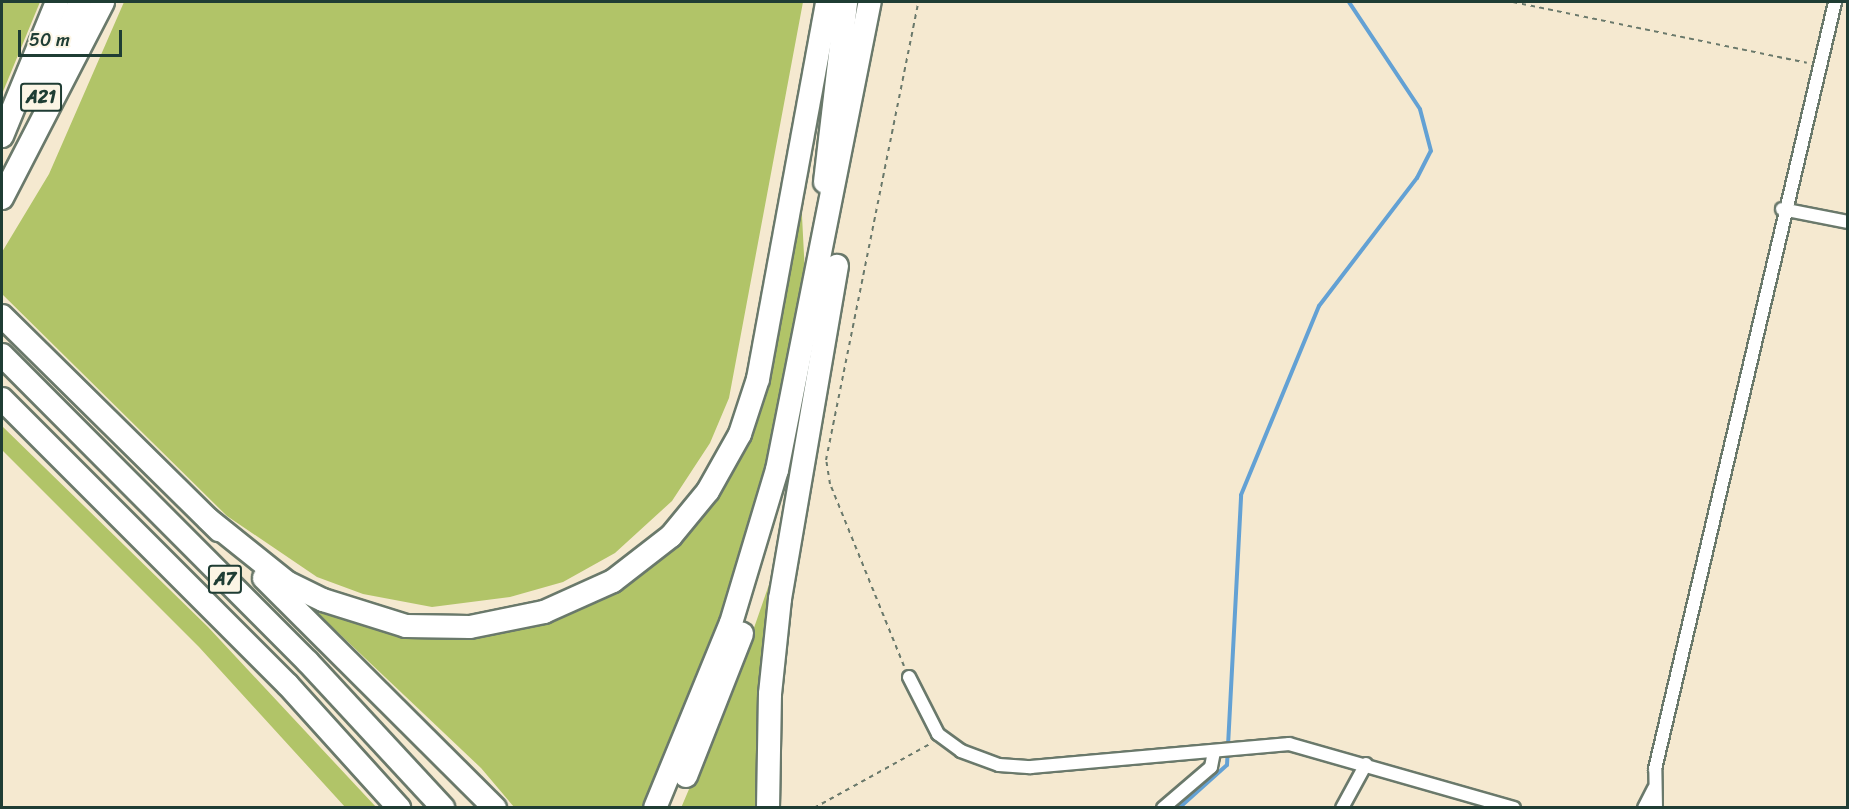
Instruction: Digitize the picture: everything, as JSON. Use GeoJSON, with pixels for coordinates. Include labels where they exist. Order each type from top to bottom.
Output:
{"type":"FeatureCollection","features":[{"type":"Feature","properties":{"kind":"highway","name":"A21"},"geometry":{"type":"LineString","coordinates":[[2,136],[57,2]]}},
{"type":"Feature","properties":{"kind":"highway","name":"A21"},"geometry":{"type":"LineString","coordinates":[[2,193],[80,2]]}},
{"type":"Feature","properties":{"kind":"highway"},"geometry":{"type":"LineString","coordinates":[[2,198],[103,2]]}},
{"type":"Feature","properties":{"kind":"highway"},"geometry":{"type":"LineString","coordinates":[[208,519],[288,583],[333,604],[406,626],[470,627],[544,612],[613,581],[671,536],[719,472],[740,434],[758,379],[827,2]]}},
{"type":"Feature","properties":{"kind":"highway"},"geometry":{"type":"LineString","coordinates":[[813,309],[846,2]]}},
{"type":"Feature","properties":{"kind":"highway"},"geometry":{"type":"LineString","coordinates":[[656,807],[756,547],[813,309],[870,2]]}},
{"type":"Feature","properties":{"kind":"highway"},"geometry":{"type":"LineString","coordinates":[[768,807],[770,694],[804,441],[886,2]]}},
{"type":"Feature","properties":{"kind":"highway"},"geometry":{"type":"LineString","coordinates":[[2,316],[495,807]]}},
{"type":"Feature","properties":{"kind":"highway","name":"A7"},"geometry":{"type":"LineString","coordinates":[[2,356],[308,662],[443,807]]}},
{"type":"Feature","properties":{"kind":"highway","name":"A7"},"geometry":{"type":"LineString","coordinates":[[2,399],[288,685],[399,807]]}},
{"type":"Feature","properties":{"kind":"highway"},"geometry":{"type":"LineString","coordinates":[[672,807],[731,665],[804,441]]}},
{"type":"Feature","properties":{"kind":"street"},"geometry":{"type":"LineString","coordinates":[[1644,807],[1655,784],[1782,209],[1835,2]]}},
{"type":"Feature","properties":{"kind":"street"},"geometry":{"type":"LineString","coordinates":[[1782,209],[1848,222]]}},
{"type":"Feature","properties":{"kind":"street"},"geometry":{"type":"LineString","coordinates":[[909,677],[927,720],[944,740],[977,758],[1022,767],[1289,744],[1514,807]]}},
{"type":"Feature","properties":{"kind":"street"},"geometry":{"type":"LineString","coordinates":[[1162,807],[1211,767],[1214,752]]}},
{"type":"Feature","properties":{"kind":"street"},"geometry":{"type":"LineString","coordinates":[[1342,807],[1366,764]]}},
{"type":"Feature","properties":{"kind":"street"},"geometry":{"type":"LineString","coordinates":[[1655,784],[1656,807]]}},
{"type":"Feature","properties":{"kind":"path"},"geometry":{"type":"LineString","coordinates":[[909,677],[834,494],[826,459],[918,2]]}},
{"type":"Feature","properties":{"kind":"path"},"geometry":{"type":"LineString","coordinates":[[1513,2],[1819,65]]}},
{"type":"Feature","properties":{"kind":"path"},"geometry":{"type":"LineString","coordinates":[[814,807],[916,750],[944,740]]}},
{"type":"Feature","properties":{"kind":"green space"},"geometry":{"type":"Polygon","coordinates":[[[3,2],[40,2],[2,94],[2,54],[3,2]]]}},
{"type":"Feature","properties":{"kind":"green space"},"geometry":{"type":"Polygon","coordinates":[[[124,2],[803,2],[729,398],[710,443],[672,501],[615,553],[563,582],[510,597],[432,607],[363,594],[317,577],[227,516],[2,294],[2,252],[49,174],[124,2]]]}},
{"type":"Feature","properties":{"kind":"green space"},"geometry":{"type":"Polygon","coordinates":[[[801,196],[806,294],[780,422],[742,561],[646,807],[514,807],[481,768],[309,605],[362,623],[550,616],[714,496],[801,196]]]}},
{"type":"Feature","properties":{"kind":"green space"},"geometry":{"type":"Polygon","coordinates":[[[2,426],[208,627],[376,807],[345,807],[199,647],[2,450],[2,426]]]}},
{"type":"Feature","properties":{"kind":"green space"},"geometry":{"type":"Polygon","coordinates":[[[774,570],[756,807],[681,808],[738,674],[774,570]]]}},
{"type":"Feature","properties":{"kind":"waterway"},"geometry":{"type":"LineString","coordinates":[[1179,808],[1227,765],[1241,495],[1319,306],[1417,178],[1431,151],[1420,109],[1349,2]]}}]}
